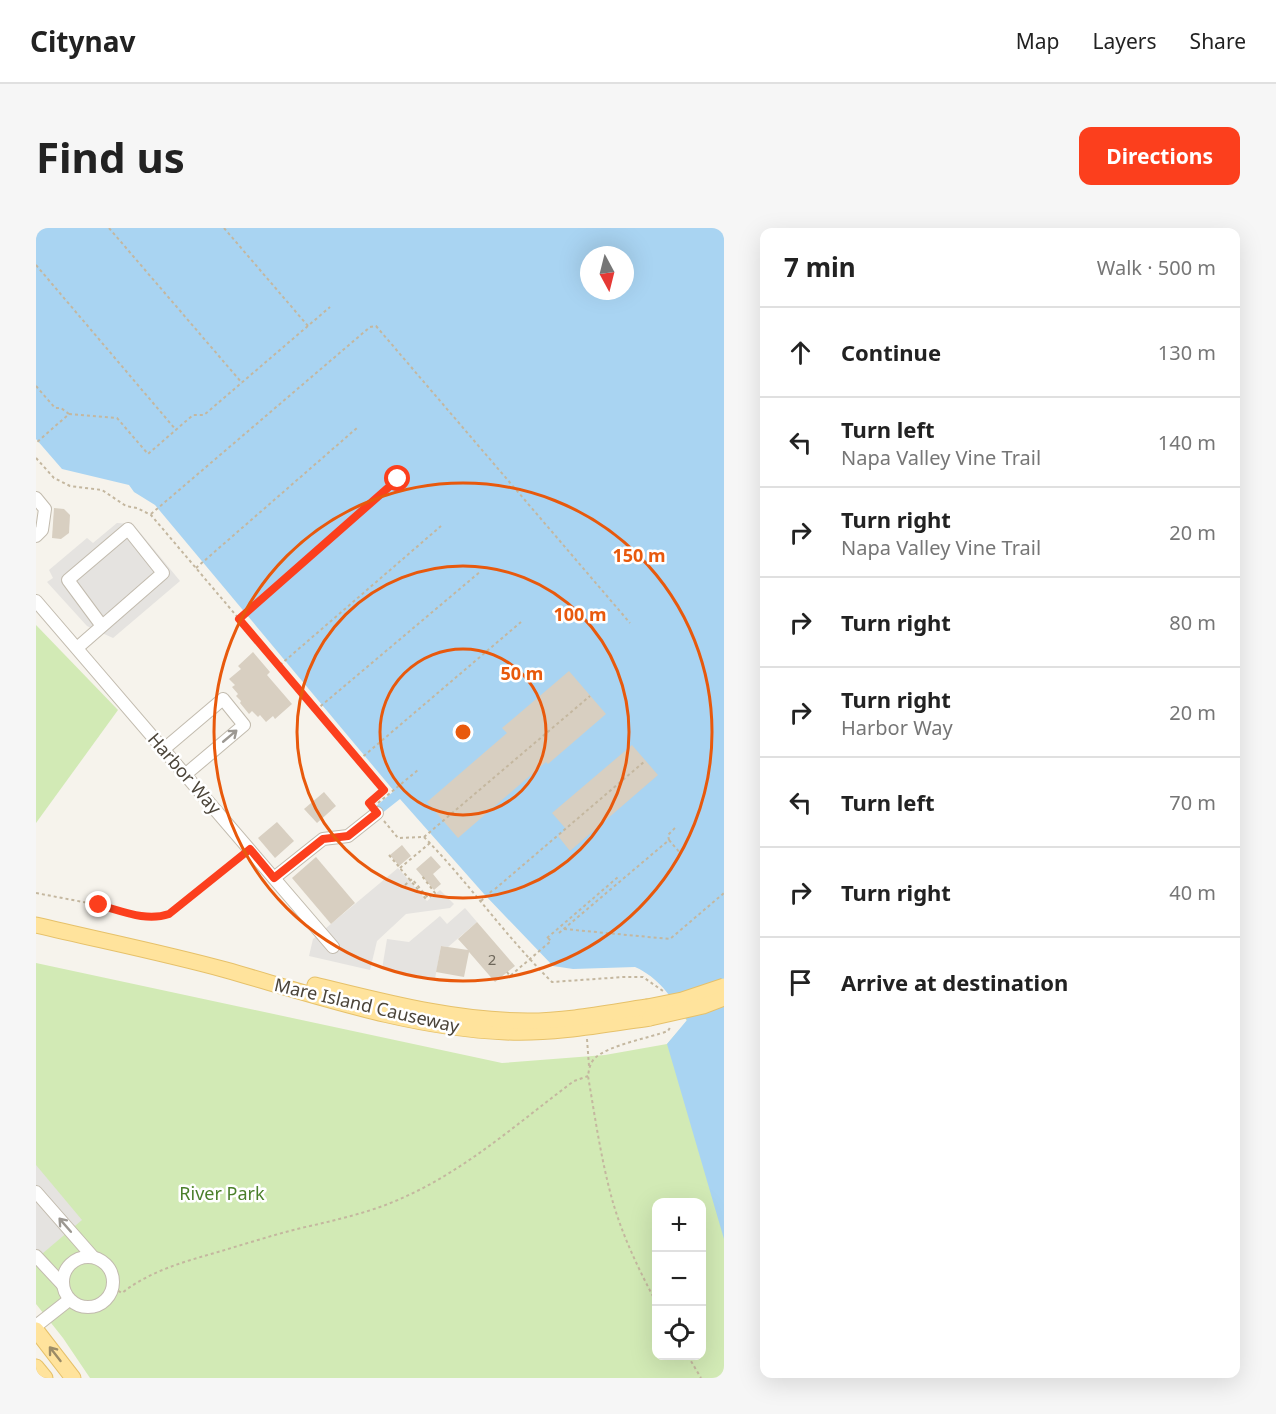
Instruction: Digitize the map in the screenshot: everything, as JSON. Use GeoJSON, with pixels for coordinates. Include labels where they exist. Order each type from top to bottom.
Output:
{"type":"FeatureCollection","features":[{"type":"Feature","properties":{"kind":"main road","name":"Mare Island Causeway"},"geometry":{"type":"LineString","coordinates":[[36,925],[223,969],[345,1004],[456,1028],[528,1032],[585,1028],[649,1013],[724,986]]}},
{"type":"Feature","properties":{"kind":"main road","name":"Mare Island Causeway"},"geometry":{"type":"LineString","coordinates":[[223,969],[289,979],[432,1012],[484,1020],[554,1020],[649,1013],[703,1006],[724,999]]}},
{"type":"Feature","properties":{"kind":"main road"},"geometry":{"type":"LineString","coordinates":[[36,1328],[73,1378]]}},
{"type":"Feature","properties":{"kind":"main road"},"geometry":{"type":"LineString","coordinates":[[36,1366],[45,1378]]}},
{"type":"Feature","properties":{"kind":"street"},"geometry":{"type":"LineString","coordinates":[[36,498],[45,509],[42,530],[36,536]]}},
{"type":"Feature","properties":{"kind":"street"},"geometry":{"type":"LineString","coordinates":[[76,648],[102,626],[163,573],[128,529],[68,580],[102,626]]}},
{"type":"Feature","properties":{"kind":"street","name":"Harbor Way"},"geometry":{"type":"LineString","coordinates":[[36,602],[333,947]]}},
{"type":"Feature","properties":{"kind":"street"},"geometry":{"type":"LineString","coordinates":[[164,749],[223,699],[244,725],[186,774]]}},
{"type":"Feature","properties":{"kind":"street"},"geometry":{"type":"LineString","coordinates":[[274,878],[323,839],[348,836],[375,810]]}},
{"type":"Feature","properties":{"kind":"street"},"geometry":{"type":"LineString","coordinates":[[36,1192],[93,1257]]}},
{"type":"Feature","properties":{"kind":"street"},"geometry":{"type":"LineString","coordinates":[[36,1256],[62,1284],[69,1300],[78,1306],[93,1307],[108,1298],[113,1288],[113,1278],[103,1261],[93,1257],[82,1257],[71,1263],[65,1270],[62,1284]]}},
{"type":"Feature","properties":{"kind":"street"},"geometry":{"type":"LineString","coordinates":[[36,1328],[69,1300]]}},
{"type":"Feature","properties":{"kind":"path"},"geometry":{"type":"LineString","coordinates":[[110,228],[242,383]]}},
{"type":"Feature","properties":{"kind":"path"},"geometry":{"type":"LineString","coordinates":[[224,228],[308,326]]}},
{"type":"Feature","properties":{"kind":"path"},"geometry":{"type":"LineString","coordinates":[[36,265],[176,430]]}},
{"type":"Feature","properties":{"kind":"path"},"geometry":{"type":"LineString","coordinates":[[36,387],[54,408],[62,408],[69,414],[117,418],[148,454],[193,415],[204,415],[330,307]]}},
{"type":"Feature","properties":{"kind":"path"},"geometry":{"type":"LineString","coordinates":[[151,515],[370,327],[376,326],[630,623]]}},
{"type":"Feature","properties":{"kind":"path"},"geometry":{"type":"LineString","coordinates":[[36,443],[69,414]]}},
{"type":"Feature","properties":{"kind":"path"},"geometry":{"type":"LineString","coordinates":[[196,568],[358,427]]}},
{"type":"Feature","properties":{"kind":"path"},"geometry":{"type":"LineString","coordinates":[[36,459],[54,477],[70,486],[102,490],[126,506],[137,508],[151,515],[384,790],[369,803],[398,838],[424,837],[590,696]]}},
{"type":"Feature","properties":{"kind":"path"},"geometry":{"type":"LineString","coordinates":[[239,619],[398,479]]}},
{"type":"Feature","properties":{"kind":"path"},"geometry":{"type":"LineString","coordinates":[[279,666],[441,526]]}},
{"type":"Feature","properties":{"kind":"path"},"geometry":{"type":"LineString","coordinates":[[316,710],[481,571]]}},
{"type":"Feature","properties":{"kind":"path"},"geometry":{"type":"LineString","coordinates":[[358,760],[521,622]]}},
{"type":"Feature","properties":{"kind":"path"},"geometry":{"type":"LineString","coordinates":[[482,901],[645,760]]}},
{"type":"Feature","properties":{"kind":"path"},"geometry":{"type":"LineString","coordinates":[[375,810],[393,790],[418,770]]}},
{"type":"Feature","properties":{"kind":"path"},"geometry":{"type":"LineString","coordinates":[[677,826],[668,835],[669,840],[681,854]]}},
{"type":"Feature","properties":{"kind":"path"},"geometry":{"type":"LineString","coordinates":[[424,837],[482,901],[530,960],[552,982],[643,977]]}},
{"type":"Feature","properties":{"kind":"path"},"geometry":{"type":"LineString","coordinates":[[559,933],[669,840]]}},
{"type":"Feature","properties":{"kind":"path"},"geometry":{"type":"LineString","coordinates":[[400,868],[430,843]]}},
{"type":"Feature","properties":{"kind":"path"},"geometry":{"type":"LineString","coordinates":[[36,893],[158,918],[169,914],[250,849]]}},
{"type":"Feature","properties":{"kind":"path"},"geometry":{"type":"LineString","coordinates":[[389,855],[428,898],[435,892],[422,876]]}},
{"type":"Feature","properties":{"kind":"path"},"geometry":{"type":"LineString","coordinates":[[507,972],[510,976],[530,960],[551,941],[547,937],[618,877]]}},
{"type":"Feature","properties":{"kind":"path"},"geometry":{"type":"LineString","coordinates":[[405,885],[411,880]]}},
{"type":"Feature","properties":{"kind":"path"},"geometry":{"type":"LineString","coordinates":[[411,880],[426,899]]}},
{"type":"Feature","properties":{"kind":"path"},"geometry":{"type":"LineString","coordinates":[[495,889],[499,885]]}},
{"type":"Feature","properties":{"kind":"path"},"geometry":{"type":"LineString","coordinates":[[564,929],[670,939],[724,893]]}},
{"type":"Feature","properties":{"kind":"path"},"geometry":{"type":"LineString","coordinates":[[585,1028],[589,1066]]}},
{"type":"Feature","properties":{"kind":"path"},"geometry":{"type":"LineString","coordinates":[[113,1288],[122,1293],[151,1274],[180,1263],[301,1228],[335,1221],[408,1196],[438,1182],[464,1165],[574,1081],[588,1076],[602,1159],[612,1201],[627,1242],[652,1292]]}},
{"type":"Feature","properties":{"kind":"path"},"geometry":{"type":"LineString","coordinates":[[690,1360],[701,1378]]}},
{"type":"Feature","properties":{"kind":"green space"},"geometry":{"type":"Polygon","coordinates":[[[36,625],[118,710],[36,823],[36,625]]]}},
{"type":"Feature","properties":{"kind":"green space","name":"River Park"},"geometry":{"type":"Polygon","coordinates":[[[724,900],[724,1378],[90,1378],[36,1304],[36,963],[502,1063],[605,1055],[667,1044],[687,1021],[664,986],[643,970],[724,900]]]}},
{"type":"Feature","properties":{"kind":"shaded area"},"geometry":{"type":"Polygon","coordinates":[[[117,523],[133,524],[180,581],[113,638],[87,626],[47,582],[53,578],[49,570],[87,538],[93,543],[117,523]]]}},
{"type":"Feature","properties":{"kind":"shaded area"},"geometry":{"type":"Polygon","coordinates":[[[398,868],[427,901],[440,890],[454,904],[450,908],[406,914],[377,941],[370,970],[309,956],[313,939],[398,868]]]}},
{"type":"Feature","properties":{"kind":"shaded area"},"geometry":{"type":"Polygon","coordinates":[[[465,908],[477,922],[448,947],[441,946],[435,979],[382,969],[387,939],[409,942],[440,916],[447,924],[465,908]]]}},
{"type":"Feature","properties":{"kind":"shaded area"},"geometry":{"type":"Polygon","coordinates":[[[36,1165],[82,1220],[36,1259],[36,1165]]]}},
{"type":"Feature","properties":{"kind":"water"},"geometry":{"type":"Polygon","coordinates":[[[36,228],[724,228],[724,1239],[667,1044],[687,1020],[665,990],[652,977],[635,967],[573,969],[553,966],[484,894],[400,799],[381,814],[375,807],[394,791],[155,505],[134,492],[129,485],[62,469],[36,439],[36,228]]]}},
{"type":"Feature","properties":{"kind":"building"},"geometry":{"type":"Polygon","coordinates":[[[54,508],[64,509],[70,515],[69,533],[61,539],[52,538],[54,508]]]}},
{"type":"Feature","properties":{"kind":"building"},"geometry":{"type":"Polygon","coordinates":[[[253,652],[270,672],[267,675],[292,704],[275,719],[273,716],[266,722],[252,711],[249,714],[236,696],[238,694],[232,687],[235,685],[229,679],[241,669],[238,666],[253,652]]]}},
{"type":"Feature","properties":{"kind":"building"},"geometry":{"type":"Polygon","coordinates":[[[569,671],[606,714],[458,838],[427,802],[507,733],[502,728],[569,671]]]}},
{"type":"Feature","properties":{"kind":"building"},"geometry":{"type":"Polygon","coordinates":[[[632,745],[658,775],[570,851],[558,836],[566,829],[552,813],[632,745]]]}},
{"type":"Feature","properties":{"kind":"building"},"geometry":{"type":"Polygon","coordinates":[[[324,792],[336,806],[317,823],[304,809],[324,792]]]}},
{"type":"Feature","properties":{"kind":"building"},"geometry":{"type":"Polygon","coordinates":[[[277,822],[294,841],[275,858],[258,838],[277,822]]]}},
{"type":"Feature","properties":{"kind":"building"},"geometry":{"type":"Polygon","coordinates":[[[402,845],[411,856],[399,866],[390,855],[402,845]]]}},
{"type":"Feature","properties":{"kind":"building"},"geometry":{"type":"Polygon","coordinates":[[[431,856],[441,867],[433,874],[441,884],[434,890],[416,869],[431,856]]]}},
{"type":"Feature","properties":{"kind":"building"},"geometry":{"type":"Polygon","coordinates":[[[316,857],[355,903],[331,924],[292,878],[316,857]]]}},
{"type":"Feature","properties":{"kind":"building"},"geometry":{"type":"Polygon","coordinates":[[[477,922],[515,966],[495,982],[469,952],[464,977],[436,972],[441,946],[468,950],[458,939],[477,922]]]}},
{"type":"Feature","properties":{"kind":"route"},"geometry":{"type":"LineString","coordinates":[[99,905],[145,917],[158,918],[169,914],[250,849],[274,878],[323,839],[348,836],[377,813],[369,803],[384,790],[239,619],[398,479]]}}]}
